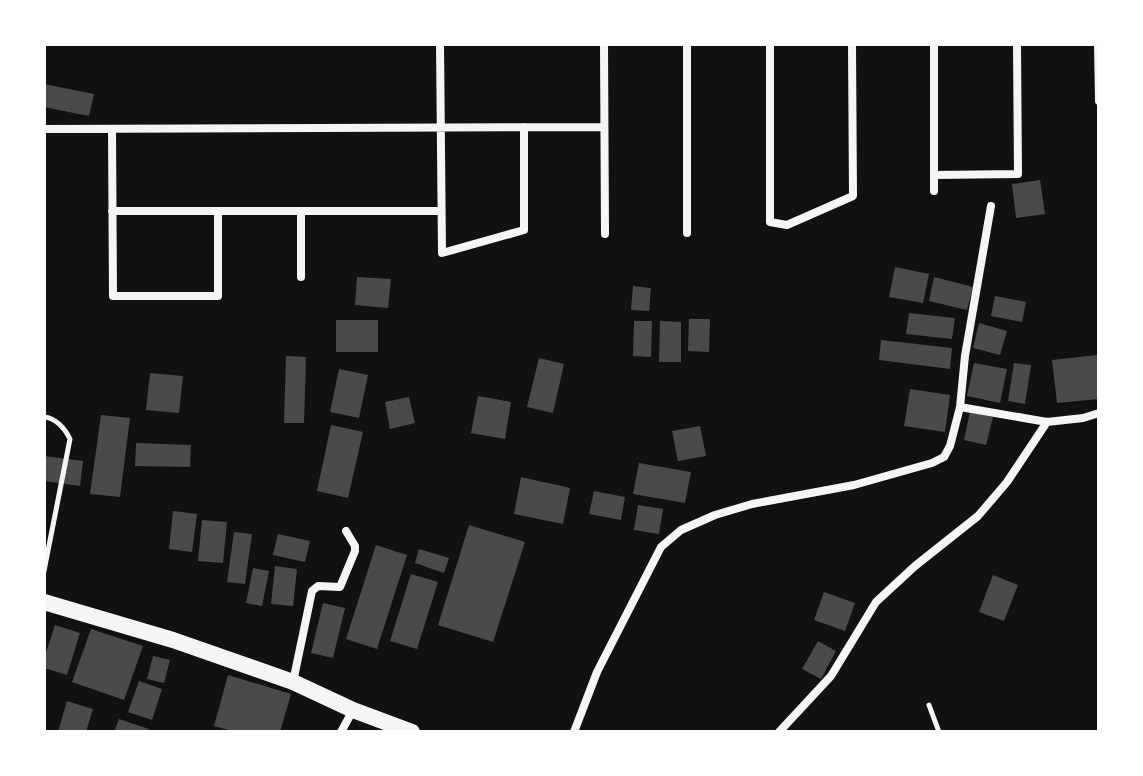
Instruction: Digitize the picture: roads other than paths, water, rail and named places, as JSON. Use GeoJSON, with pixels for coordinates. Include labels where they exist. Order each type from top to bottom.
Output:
{"type":"FeatureCollection","features":[{"type":"Feature","properties":{"kind":"main road"},"geometry":{"type":"LineString","coordinates":[[44,602],[173,640],[293,682],[353,710],[412,732]]}},
{"type":"Feature","properties":{"kind":"street"},"geometry":{"type":"LineString","coordinates":[[440,44],[442,253],[524,230],[524,127]]}},
{"type":"Feature","properties":{"kind":"street"},"geometry":{"type":"LineString","coordinates":[[604,44],[605,234]]}},
{"type":"Feature","properties":{"kind":"street"},"geometry":{"type":"LineString","coordinates":[[687,44],[687,233]]}},
{"type":"Feature","properties":{"kind":"street"},"geometry":{"type":"LineString","coordinates":[[770,44],[770,222],[787,225],[853,196],[852,44]]}},
{"type":"Feature","properties":{"kind":"street"},"geometry":{"type":"LineString","coordinates":[[934,44],[934,191]]}},
{"type":"Feature","properties":{"kind":"street"},"geometry":{"type":"LineString","coordinates":[[934,175],[1018,174],[1017,44]]}},
{"type":"Feature","properties":{"kind":"street"},"geometry":{"type":"LineString","coordinates":[[1098,44],[1099,101]]}},
{"type":"Feature","properties":{"kind":"street"},"geometry":{"type":"LineString","coordinates":[[44,129],[604,127]]}},
{"type":"Feature","properties":{"kind":"street"},"geometry":{"type":"LineString","coordinates":[[112,129],[113,296],[218,296],[218,211]]}},
{"type":"Feature","properties":{"kind":"street"},"geometry":{"type":"LineString","coordinates":[[574,732],[597,672],[661,547],[681,530],[752,504],[854,485],[944,457],[960,407],[965,356],[991,206]]}},
{"type":"Feature","properties":{"kind":"street"},"geometry":{"type":"LineString","coordinates":[[112,211],[441,211]]}},
{"type":"Feature","properties":{"kind":"street"},"geometry":{"type":"LineString","coordinates":[[301,211],[301,277]]}},
{"type":"Feature","properties":{"kind":"street"},"geometry":{"type":"LineString","coordinates":[[960,407],[1047,422],[1099,413]]}},
{"type":"Feature","properties":{"kind":"street"},"geometry":{"type":"LineString","coordinates":[[779,732],[831,676],[876,602],[978,516],[1007,482],[1047,422]]}},
{"type":"Feature","properties":{"kind":"street"},"geometry":{"type":"LineString","coordinates":[[293,682],[312,591],[318,586],[340,587],[355,551],[346,531]]}},
{"type":"Feature","properties":{"kind":"street"},"geometry":{"type":"LineString","coordinates":[[341,732],[353,710]]}},
{"type":"Feature","properties":{"kind":"lane"},"geometry":{"type":"LineString","coordinates":[[44,417],[59,424],[70,439],[44,571]]}},
{"type":"Feature","properties":{"kind":"lane"},"geometry":{"type":"LineString","coordinates":[[929,705],[939,732]]}}]}
